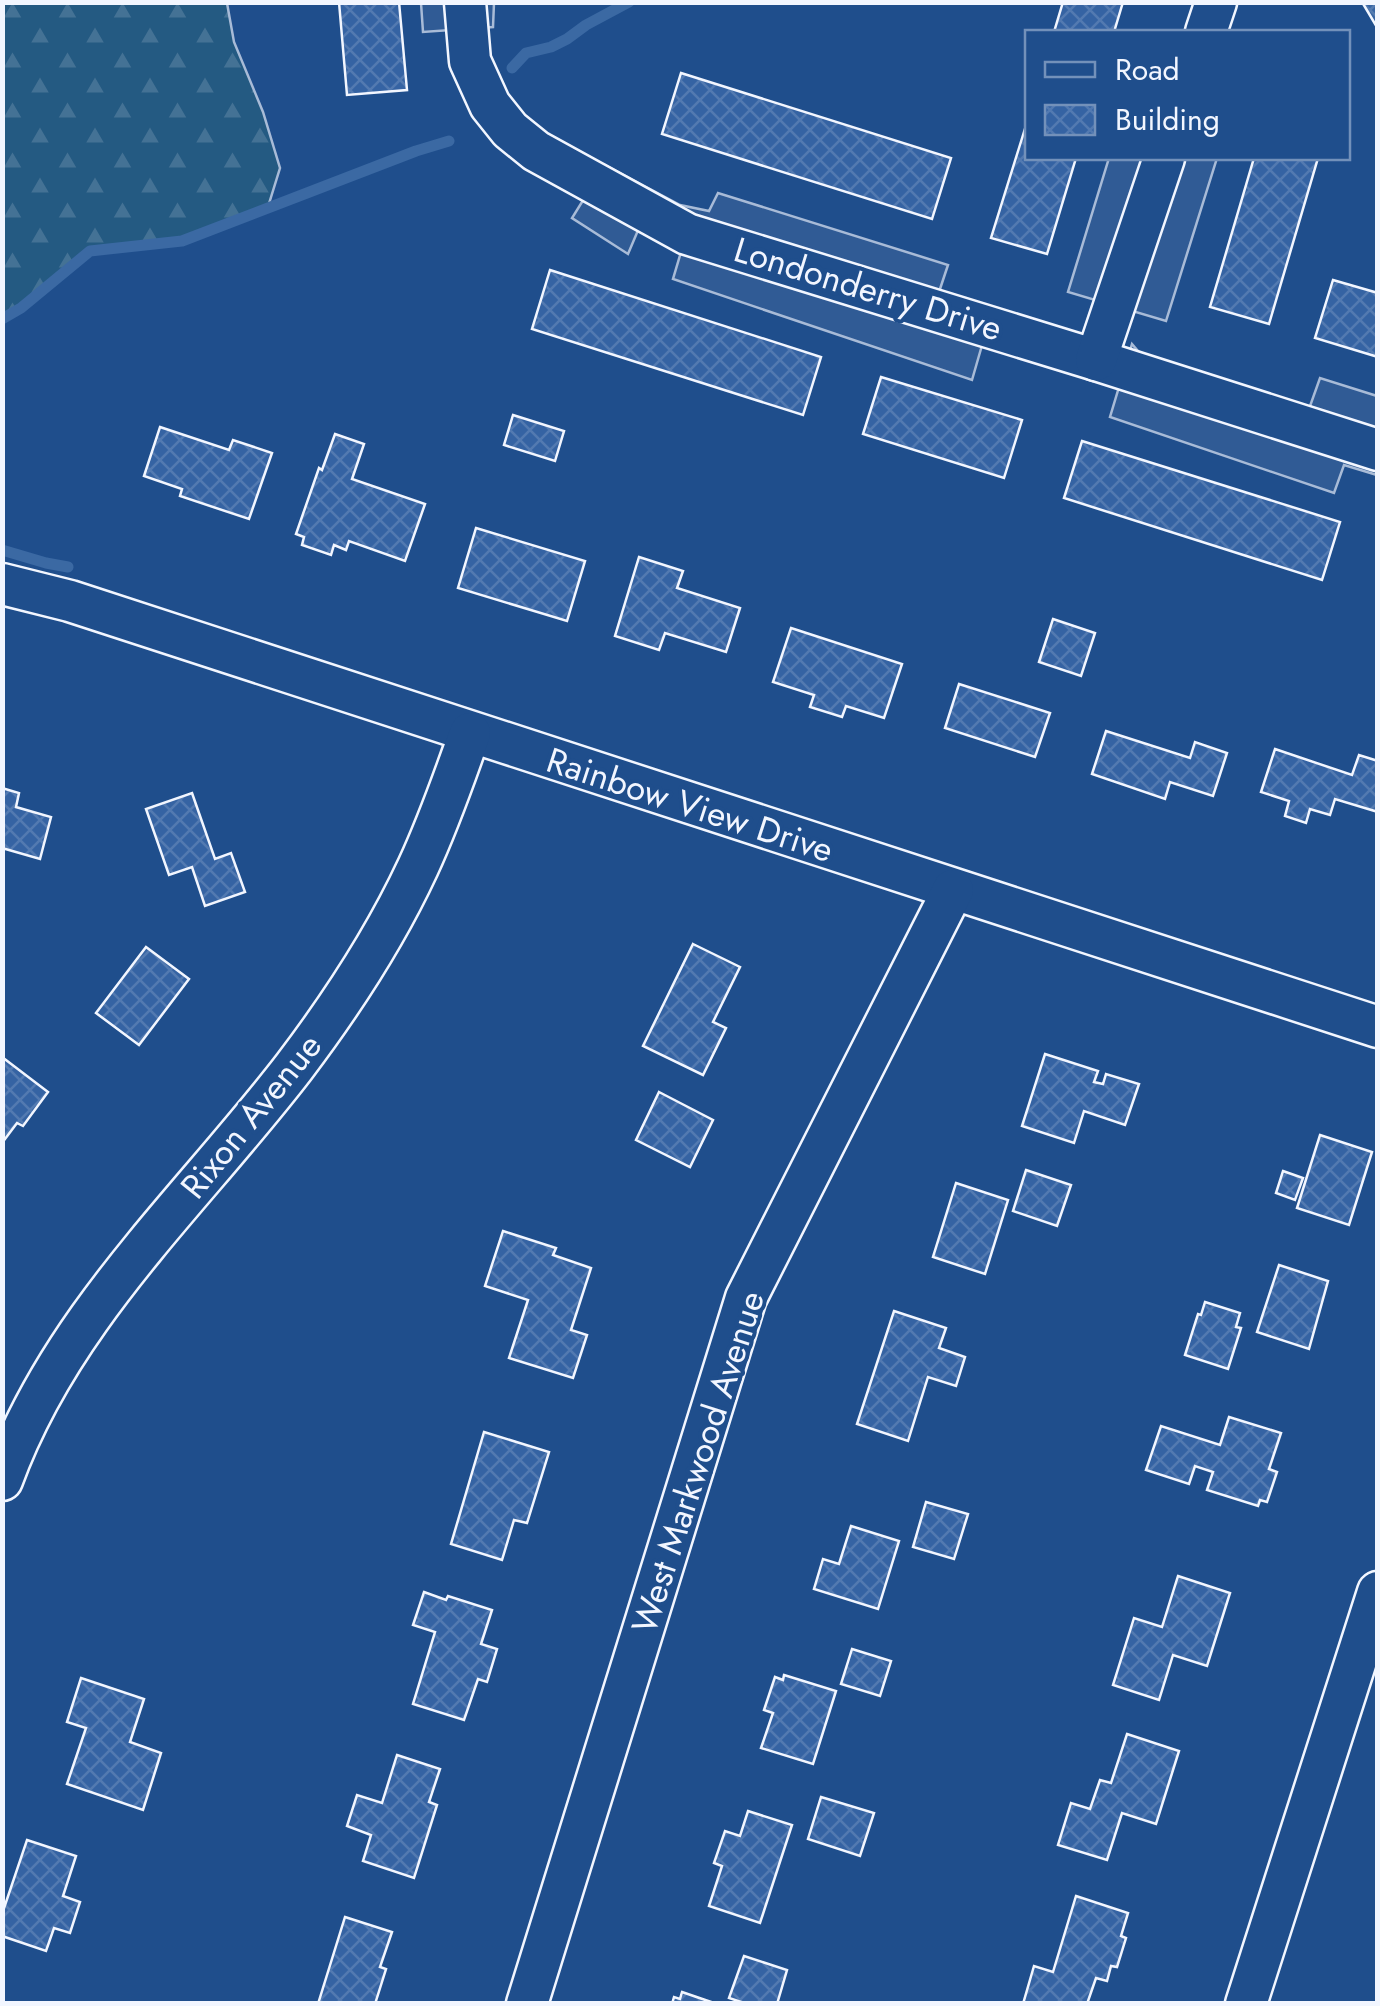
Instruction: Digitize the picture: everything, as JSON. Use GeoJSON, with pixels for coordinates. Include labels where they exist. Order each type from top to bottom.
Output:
{"type":"FeatureCollection","features":[{"type":"Feature","properties":{"kind":"street","name":"Londonderry Drive"},"geometry":{"type":"LineString","coordinates":[[465,2],[470,61],[500,119],[522,142],[687,234],[1378,450]]}},
{"type":"Feature","properties":{"kind":"street"},"geometry":{"type":"LineString","coordinates":[[1207,30],[1216,2]]}},
{"type":"Feature","properties":{"kind":"street"},"geometry":{"type":"LineString","coordinates":[[1096,360],[1163,160]]}},
{"type":"Feature","properties":{"kind":"street","name":"Rainbow View Drive"},"geometry":{"type":"LineString","coordinates":[[2,584],[70,602],[1378,1027]]}},
{"type":"Feature","properties":{"kind":"street","name":"Rixon Avenue"},"geometry":{"type":"LineString","coordinates":[[2,1480],[44,1390],[100,1302],[282,1082],[359,972],[416,870],[470,734]]}},
{"type":"Feature","properties":{"kind":"street","name":"West Markwood Avenue"},"geometry":{"type":"LineString","coordinates":[[526,2004],[746,1298],[952,890]]}},
{"type":"Feature","properties":{"kind":"street"},"geometry":{"type":"LineString","coordinates":[[1246,2004],[1378,1592]]}},
{"type":"Feature","properties":{"kind":"green space"},"geometry":{"type":"Polygon","coordinates":[[[3,2],[227,3],[234,42],[263,112],[280,168],[267,210],[182,241],[90,251],[3,319],[3,2]]]}},
{"type":"Feature","properties":{"kind":"shaded area"},"geometry":{"type":"Polygon","coordinates":[[[421,3],[494,3],[493,27],[423,32],[421,3]]]}},
{"type":"Feature","properties":{"kind":"shaded area"},"geometry":{"type":"Polygon","coordinates":[[[1108,160],[1216,160],[1166,321],[1068,292],[1108,160]]]}},
{"type":"Feature","properties":{"kind":"shaded area"},"geometry":{"type":"Polygon","coordinates":[[[605,165],[680,205],[709,211],[718,193],[948,265],[939,292],[993,307],[972,380],[673,279],[681,252],[639,228],[628,254],[572,218],[605,165]]]}},
{"type":"Feature","properties":{"kind":"shaded area"},"geometry":{"type":"Polygon","coordinates":[[[1132,344],[1144,358],[1309,409],[1320,378],[1377,396],[1377,475],[1344,465],[1334,493],[1110,417],[1132,344]]]}},
{"type":"Feature","properties":{"kind":"building"},"geometry":{"type":"Polygon","coordinates":[[[339,2],[399,2],[407,90],[347,95],[339,2]]]}},
{"type":"Feature","properties":{"kind":"building"},"geometry":{"type":"Polygon","coordinates":[[[1063,2],[1123,2],[1115,30],[1055,30],[1063,2]]]}},
{"type":"Feature","properties":{"kind":"building"},"geometry":{"type":"Polygon","coordinates":[[[1362,2],[1378,2],[1378,29],[1362,2]]]}},
{"type":"Feature","properties":{"kind":"building"},"geometry":{"type":"Polygon","coordinates":[[[681,73],[951,158],[932,219],[662,134],[681,73]]]}},
{"type":"Feature","properties":{"kind":"building"},"geometry":{"type":"Polygon","coordinates":[[[1025,129],[1025,160],[1075,160],[1047,254],[991,238],[1025,129]]]}},
{"type":"Feature","properties":{"kind":"building"},"geometry":{"type":"Polygon","coordinates":[[[1253,160],[1317,160],[1269,324],[1210,307],[1253,160]]]}},
{"type":"Feature","properties":{"kind":"building"},"geometry":{"type":"Polygon","coordinates":[[[550,270],[821,357],[803,415],[532,329],[550,270]]]}},
{"type":"Feature","properties":{"kind":"building"},"geometry":{"type":"Polygon","coordinates":[[[1333,280],[1378,293],[1378,357],[1315,338],[1333,280]]]}},
{"type":"Feature","properties":{"kind":"building"},"geometry":{"type":"Polygon","coordinates":[[[881,377],[1022,420],[1004,478],[863,434],[881,377]]]}},
{"type":"Feature","properties":{"kind":"building"},"geometry":{"type":"Polygon","coordinates":[[[513,415],[564,431],[555,461],[504,445],[513,415]]]}},
{"type":"Feature","properties":{"kind":"building"},"geometry":{"type":"Polygon","coordinates":[[[160,427],[229,450],[233,440],[272,453],[249,519],[180,496],[182,489],[144,476],[160,427]]]}},
{"type":"Feature","properties":{"kind":"building"},"geometry":{"type":"Polygon","coordinates":[[[335,434],[364,444],[352,479],[425,504],[405,561],[349,541],[346,550],[334,545],[331,555],[302,545],[304,537],[296,534],[335,434]]]}},
{"type":"Feature","properties":{"kind":"building"},"geometry":{"type":"Polygon","coordinates":[[[1082,441],[1340,522],[1322,580],[1064,498],[1082,441]]]}},
{"type":"Feature","properties":{"kind":"building"},"geometry":{"type":"Polygon","coordinates":[[[476,528],[585,561],[567,621],[458,588],[476,528]]]}},
{"type":"Feature","properties":{"kind":"building"},"geometry":{"type":"Polygon","coordinates":[[[639,557],[683,571],[677,588],[740,608],[726,652],[665,633],[659,650],[615,636],[639,557]]]}},
{"type":"Feature","properties":{"kind":"building"},"geometry":{"type":"Polygon","coordinates":[[[1053,619],[1095,633],[1081,676],[1039,662],[1053,619]]]}},
{"type":"Feature","properties":{"kind":"building"},"geometry":{"type":"Polygon","coordinates":[[[791,628],[902,664],[884,718],[846,706],[842,717],[810,707],[814,695],[773,682],[791,628]]]}},
{"type":"Feature","properties":{"kind":"building"},"geometry":{"type":"Polygon","coordinates":[[[959,684],[1050,713],[1035,757],[945,728],[959,684]]]}},
{"type":"Feature","properties":{"kind":"building"},"geometry":{"type":"Polygon","coordinates":[[[1106,731],[1190,758],[1195,742],[1227,753],[1213,796],[1170,782],[1165,799],[1092,774],[1106,731]]]}},
{"type":"Feature","properties":{"kind":"building"},"geometry":{"type":"Polygon","coordinates":[[[1275,749],[1352,775],[1359,755],[1378,761],[1378,812],[1335,799],[1330,815],[1310,809],[1306,823],[1285,816],[1289,801],[1261,792],[1275,749]]]}},
{"type":"Feature","properties":{"kind":"building"},"geometry":{"type":"Polygon","coordinates":[[[2,788],[19,793],[16,807],[51,817],[40,859],[2,848],[2,788]]]}},
{"type":"Feature","properties":{"kind":"building"},"geometry":{"type":"Polygon","coordinates":[[[192,793],[215,859],[231,853],[245,892],[205,906],[192,867],[169,875],[146,809],[192,793]]]}},
{"type":"Feature","properties":{"kind":"building"},"geometry":{"type":"Polygon","coordinates":[[[693,944],[740,967],[713,1022],[726,1028],[703,1075],[643,1046],[693,944]]]}},
{"type":"Feature","properties":{"kind":"building"},"geometry":{"type":"Polygon","coordinates":[[[146,947],[189,979],[139,1045],[96,1013],[146,947]]]}},
{"type":"Feature","properties":{"kind":"building"},"geometry":{"type":"Polygon","coordinates":[[[1045,1054],[1098,1071],[1094,1082],[1103,1084],[1106,1074],[1139,1084],[1125,1125],[1084,1111],[1074,1143],[1022,1126],[1045,1054]]]}},
{"type":"Feature","properties":{"kind":"building"},"geometry":{"type":"Polygon","coordinates":[[[2,1057],[48,1092],[23,1126],[17,1123],[2,1143],[2,1057]]]}},
{"type":"Feature","properties":{"kind":"building"},"geometry":{"type":"Polygon","coordinates":[[[659,1092],[713,1120],[690,1167],[636,1140],[659,1092]]]}},
{"type":"Feature","properties":{"kind":"building"},"geometry":{"type":"Polygon","coordinates":[[[1320,1135],[1372,1152],[1349,1225],[1297,1208],[1320,1135]]]}},
{"type":"Feature","properties":{"kind":"building"},"geometry":{"type":"Polygon","coordinates":[[[1026,1170],[1071,1185],[1057,1226],[1013,1211],[1026,1170]]]}},
{"type":"Feature","properties":{"kind":"building"},"geometry":{"type":"Polygon","coordinates":[[[1283,1171],[1303,1178],[1295,1200],[1276,1193],[1283,1171]]]}},
{"type":"Feature","properties":{"kind":"building"},"geometry":{"type":"Polygon","coordinates":[[[956,1183],[1008,1200],[985,1274],[933,1257],[956,1183]]]}},
{"type":"Feature","properties":{"kind":"building"},"geometry":{"type":"Polygon","coordinates":[[[503,1231],[556,1248],[553,1255],[591,1268],[571,1330],[587,1335],[573,1378],[509,1358],[528,1300],[485,1286],[503,1231]]]}},
{"type":"Feature","properties":{"kind":"building"},"geometry":{"type":"Polygon","coordinates":[[[1279,1265],[1328,1281],[1309,1349],[1257,1332],[1279,1265]]]}},
{"type":"Feature","properties":{"kind":"building"},"geometry":{"type":"Polygon","coordinates":[[[1205,1302],[1240,1313],[1236,1327],[1241,1328],[1228,1369],[1185,1355],[1205,1302]]]}},
{"type":"Feature","properties":{"kind":"building"},"geometry":{"type":"Polygon","coordinates":[[[894,1311],[946,1328],[939,1348],[965,1357],[956,1386],[928,1377],[908,1441],[857,1424],[894,1311]]]}},
{"type":"Feature","properties":{"kind":"building"},"geometry":{"type":"Polygon","coordinates":[[[1229,1417],[1281,1433],[1269,1469],[1277,1472],[1267,1502],[1260,1500],[1258,1506],[1207,1490],[1213,1472],[1195,1466],[1189,1484],[1146,1470],[1161,1426],[1220,1445],[1229,1417]]]}},
{"type":"Feature","properties":{"kind":"building"},"geometry":{"type":"Polygon","coordinates":[[[484,1432],[549,1452],[527,1523],[514,1520],[502,1560],[451,1544],[484,1432]]]}},
{"type":"Feature","properties":{"kind":"building"},"geometry":{"type":"Polygon","coordinates":[[[926,1502],[968,1514],[954,1559],[913,1547],[926,1502]]]}},
{"type":"Feature","properties":{"kind":"building"},"geometry":{"type":"Polygon","coordinates":[[[851,1526],[899,1541],[878,1609],[814,1589],[823,1559],[839,1564],[851,1526]]]}},
{"type":"Feature","properties":{"kind":"building"},"geometry":{"type":"Polygon","coordinates":[[[1178,1576],[1230,1593],[1207,1666],[1173,1655],[1159,1700],[1113,1685],[1134,1618],[1162,1627],[1178,1576]]]}},
{"type":"Feature","properties":{"kind":"building"},"geometry":{"type":"Polygon","coordinates":[[[424,1592],[492,1610],[481,1644],[497,1649],[487,1682],[478,1679],[464,1720],[413,1704],[435,1632],[413,1625],[424,1592]]]}},
{"type":"Feature","properties":{"kind":"building"},"geometry":{"type":"Polygon","coordinates":[[[852,1649],[891,1661],[880,1696],[841,1684],[852,1649]]]}},
{"type":"Feature","properties":{"kind":"building"},"geometry":{"type":"Polygon","coordinates":[[[784,1675],[836,1691],[813,1764],[761,1748],[773,1713],[764,1710],[775,1677],[783,1680],[784,1675]]]}},
{"type":"Feature","properties":{"kind":"building"},"geometry":{"type":"Polygon","coordinates":[[[81,1678],[144,1699],[130,1742],[161,1753],[143,1810],[67,1784],[86,1728],[67,1722],[81,1678]]]}},
{"type":"Feature","properties":{"kind":"building"},"geometry":{"type":"Polygon","coordinates":[[[1127,1734],[1179,1751],[1156,1824],[1122,1813],[1107,1860],[1058,1845],[1071,1803],[1090,1809],[1100,1780],[1111,1783],[1127,1734]]]}},
{"type":"Feature","properties":{"kind":"building"},"geometry":{"type":"Polygon","coordinates":[[[397,1755],[440,1769],[429,1802],[437,1805],[414,1878],[363,1861],[371,1835],[347,1826],[357,1795],[382,1803],[397,1755]]]}},
{"type":"Feature","properties":{"kind":"building"},"geometry":{"type":"Polygon","coordinates":[[[821,1797],[874,1813],[860,1856],[808,1839],[821,1797]]]}},
{"type":"Feature","properties":{"kind":"building"},"geometry":{"type":"Polygon","coordinates":[[[748,1811],[792,1825],[760,1923],[709,1906],[722,1866],[714,1863],[725,1831],[740,1836],[748,1811]]]}},
{"type":"Feature","properties":{"kind":"building"},"geometry":{"type":"Polygon","coordinates":[[[27,1840],[76,1856],[63,1896],[80,1902],[70,1933],[54,1928],[46,1951],[2,1936],[2,1914],[27,1840]]]}},
{"type":"Feature","properties":{"kind":"building"},"geometry":{"type":"Polygon","coordinates":[[[1076,1896],[1128,1913],[1121,1936],[1126,1938],[1117,1967],[1111,1966],[1107,1981],[1096,1978],[1087,2004],[1023,2004],[1034,1966],[1053,1972],[1076,1896]]]}},
{"type":"Feature","properties":{"kind":"building"},"geometry":{"type":"Polygon","coordinates":[[[345,1917],[392,1932],[380,1967],[386,1969],[375,2004],[318,2004],[345,1917]]]}},
{"type":"Feature","properties":{"kind":"building"},"geometry":{"type":"Polygon","coordinates":[[[744,1956],[787,1970],[777,2004],[747,2004],[729,1998],[744,1956]]]}},
{"type":"Feature","properties":{"kind":"building"},"geometry":{"type":"Polygon","coordinates":[[[682,1992],[717,2004],[672,2004],[682,1992]]]}},
{"type":"Feature","properties":{"kind":"waterway"},"geometry":{"type":"LineString","coordinates":[[512,68],[526,53],[551,47],[629,2]]}},
{"type":"Feature","properties":{"kind":"waterway"},"geometry":{"type":"LineString","coordinates":[[2,319],[90,251],[182,241],[449,141]]}},
{"type":"Feature","properties":{"kind":"waterway"},"geometry":{"type":"LineString","coordinates":[[2,550],[68,567]]}}]}
